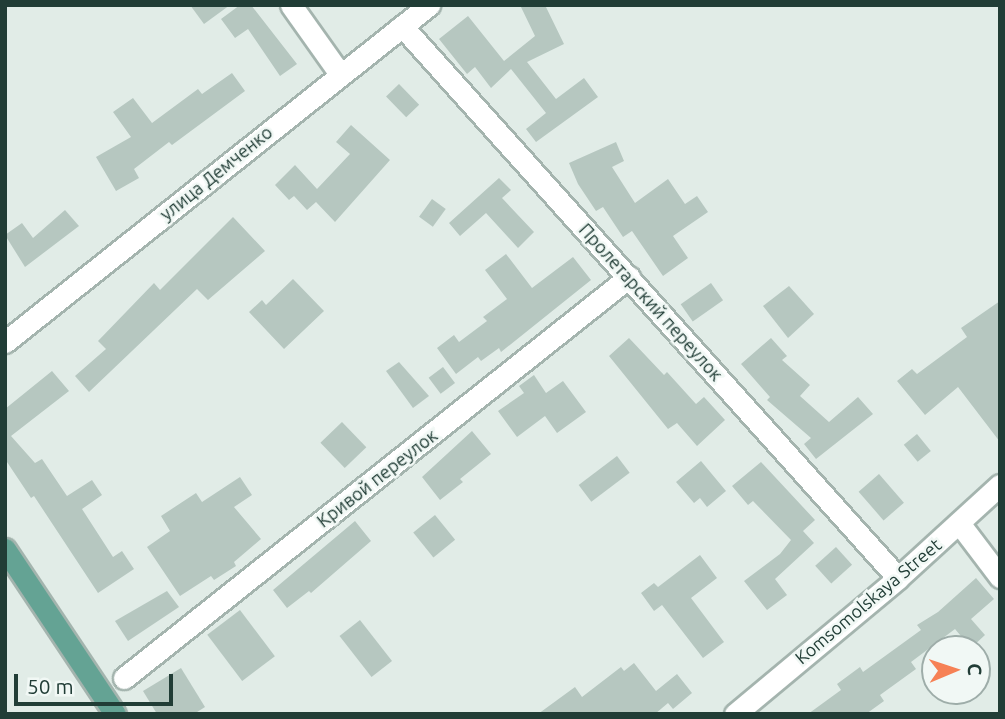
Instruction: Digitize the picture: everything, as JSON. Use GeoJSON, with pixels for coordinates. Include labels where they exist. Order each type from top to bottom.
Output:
{"type":"FeatureCollection","features":[{"type":"Feature","properties":{"kind":"main road"},"geometry":{"type":"LineString","coordinates":[[5,549],[115,714]]}},
{"type":"Feature","properties":{"kind":"street"},"geometry":{"type":"LineString","coordinates":[[291,5],[340,74]]}},
{"type":"Feature","properties":{"kind":"street","name":"улица Демченко"},"geometry":{"type":"LineString","coordinates":[[5,342],[429,5]]}},
{"type":"Feature","properties":{"kind":"street","name":"Пролетарский переулок"},"geometry":{"type":"LineString","coordinates":[[402,26],[898,578]]}},
{"type":"Feature","properties":{"kind":"street","name":"Кривой переулок"},"geometry":{"type":"LineString","coordinates":[[124,678],[629,277]]}},
{"type":"Feature","properties":{"kind":"street","name":"Komsomolskaya Street"},"geometry":{"type":"LineString","coordinates":[[734,714],[898,578],[1000,485]]}},
{"type":"Feature","properties":{"kind":"street"},"geometry":{"type":"LineString","coordinates":[[959,523],[1000,577]]}},
{"type":"Feature","properties":{"kind":"building"},"geometry":{"type":"Polygon","coordinates":[[[190,5],[230,5],[204,24],[190,5]]]}},
{"type":"Feature","properties":{"kind":"building"},"geometry":{"type":"Polygon","coordinates":[[[240,5],[251,5],[297,64],[280,76],[248,29],[235,38],[221,19],[240,5]]]}},
{"type":"Feature","properties":{"kind":"building"},"geometry":{"type":"Polygon","coordinates":[[[520,5],[545,5],[564,44],[527,62],[556,99],[584,78],[598,97],[536,142],[526,129],[546,113],[511,69],[491,88],[475,67],[467,74],[439,39],[468,16],[504,61],[535,36],[520,5]]]}},
{"type":"Feature","properties":{"kind":"building"},"geometry":{"type":"Polygon","coordinates":[[[232,73],[245,91],[172,145],[169,142],[134,169],[139,178],[116,191],[96,157],[131,137],[113,112],[133,98],[152,123],[198,89],[202,94],[232,73]]]}},
{"type":"Feature","properties":{"kind":"building"},"geometry":{"type":"Polygon","coordinates":[[[399,84],[419,105],[406,117],[386,97],[399,84]]]}},
{"type":"Feature","properties":{"kind":"building"},"geometry":{"type":"Polygon","coordinates":[[[351,125],[390,160],[335,222],[316,202],[307,210],[294,196],[289,200],[275,185],[295,165],[317,189],[350,154],[336,142],[351,125]]]}},
{"type":"Feature","properties":{"kind":"building"},"geometry":{"type":"Polygon","coordinates":[[[616,142],[624,161],[612,167],[635,203],[668,179],[685,204],[697,196],[708,212],[673,236],[688,258],[663,276],[632,231],[623,237],[603,207],[596,211],[578,184],[569,163],[616,142]]]}},
{"type":"Feature","properties":{"kind":"building"},"geometry":{"type":"Polygon","coordinates":[[[499,178],[511,190],[502,198],[534,232],[518,248],[486,213],[460,236],[449,223],[499,178]]]}},
{"type":"Feature","properties":{"kind":"building"},"geometry":{"type":"Polygon","coordinates":[[[432,199],[446,209],[433,227],[419,217],[432,199]]]}},
{"type":"Feature","properties":{"kind":"building"},"geometry":{"type":"Polygon","coordinates":[[[65,210],[79,226],[25,267],[5,235],[22,223],[33,238],[65,210]]]}},
{"type":"Feature","properties":{"kind":"building"},"geometry":{"type":"Polygon","coordinates":[[[233,217],[265,251],[208,300],[197,289],[89,392],[75,376],[106,349],[98,341],[154,283],[160,290],[233,217]]]}},
{"type":"Feature","properties":{"kind":"building"},"geometry":{"type":"Polygon","coordinates":[[[506,254],[532,288],[573,257],[591,280],[501,352],[499,348],[481,361],[478,357],[456,374],[437,348],[454,335],[459,342],[487,321],[483,317],[507,299],[485,270],[506,254]]]}},
{"type":"Feature","properties":{"kind":"building"},"geometry":{"type":"Polygon","coordinates":[[[293,279],[324,311],[284,349],[249,312],[262,300],[266,305],[293,279]]]}},
{"type":"Feature","properties":{"kind":"building"},"geometry":{"type":"Polygon","coordinates":[[[711,283],[723,300],[693,321],[681,304],[711,283]]]}},
{"type":"Feature","properties":{"kind":"building"},"geometry":{"type":"Polygon","coordinates":[[[789,286],[814,314],[788,338],[763,306],[789,286]]]}},
{"type":"Feature","properties":{"kind":"building"},"geometry":{"type":"Polygon","coordinates":[[[1000,301],[1000,442],[958,387],[925,415],[897,381],[912,369],[917,374],[967,337],[961,328],[1000,301]]]}},
{"type":"Feature","properties":{"kind":"building"},"geometry":{"type":"Polygon","coordinates":[[[629,338],[664,375],[667,372],[696,404],[704,397],[725,420],[697,446],[677,423],[668,429],[609,356],[629,338]]]}},
{"type":"Feature","properties":{"kind":"building"},"geometry":{"type":"Polygon","coordinates":[[[771,338],[787,356],[782,360],[810,385],[800,396],[829,422],[858,397],[873,414],[816,459],[804,444],[811,438],[767,400],[770,397],[741,364],[771,338]]]}},
{"type":"Feature","properties":{"kind":"building"},"geometry":{"type":"Polygon","coordinates":[[[399,362],[429,396],[413,408],[386,371],[399,362]]]}},
{"type":"Feature","properties":{"kind":"building"},"geometry":{"type":"Polygon","coordinates":[[[443,367],[455,383],[441,394],[429,378],[443,367]]]}},
{"type":"Feature","properties":{"kind":"building"},"geometry":{"type":"Polygon","coordinates":[[[52,371],[69,391],[11,436],[35,463],[42,459],[67,496],[92,480],[102,495],[82,509],[113,557],[122,551],[134,569],[98,593],[34,496],[31,498],[5,459],[5,409],[52,371]]]}},
{"type":"Feature","properties":{"kind":"building"},"geometry":{"type":"Polygon","coordinates":[[[534,375],[546,393],[563,381],[586,412],[557,433],[545,416],[517,437],[498,411],[524,393],[519,386],[534,375]]]}},
{"type":"Feature","properties":{"kind":"building"},"geometry":{"type":"Polygon","coordinates":[[[342,422],[366,447],[345,468],[320,443],[342,422]]]}},
{"type":"Feature","properties":{"kind":"building"},"geometry":{"type":"Polygon","coordinates":[[[472,431],[491,454],[460,479],[463,482],[440,500],[422,477],[472,431]]]}},
{"type":"Feature","properties":{"kind":"building"},"geometry":{"type":"Polygon","coordinates":[[[917,434],[931,451],[918,462],[904,445],[917,434]]]}},
{"type":"Feature","properties":{"kind":"building"},"geometry":{"type":"Polygon","coordinates":[[[617,456],[630,473],[591,502],[579,485],[617,456]]]}},
{"type":"Feature","properties":{"kind":"building"},"geometry":{"type":"Polygon","coordinates":[[[701,461],[726,491],[707,507],[700,498],[694,503],[676,482],[701,461]]]}},
{"type":"Feature","properties":{"kind":"building"},"geometry":{"type":"Polygon","coordinates":[[[761,462],[815,520],[803,531],[814,543],[775,579],[787,595],[767,610],[744,581],[780,554],[791,540],[753,501],[748,505],[732,486],[761,462]]]}},
{"type":"Feature","properties":{"kind":"building"},"geometry":{"type":"Polygon","coordinates":[[[879,474],[904,503],[884,520],[859,492],[879,474]]]}},
{"type":"Feature","properties":{"kind":"building"},"geometry":{"type":"Polygon","coordinates":[[[240,477],[252,495],[234,507],[261,539],[234,562],[236,566],[214,580],[211,576],[180,596],[147,547],[170,531],[161,516],[196,493],[202,502],[240,477]]]}},
{"type":"Feature","properties":{"kind":"building"},"geometry":{"type":"Polygon","coordinates":[[[435,515],[455,540],[433,557],[413,533],[435,515]]]}},
{"type":"Feature","properties":{"kind":"building"},"geometry":{"type":"Polygon","coordinates":[[[355,521],[371,541],[311,593],[309,591],[287,608],[273,590],[355,521]]]}},
{"type":"Feature","properties":{"kind":"building"},"geometry":{"type":"Polygon","coordinates":[[[836,547],[852,565],[831,584],[815,566],[836,547]]]}},
{"type":"Feature","properties":{"kind":"building"},"geometry":{"type":"Polygon","coordinates":[[[700,555],[717,578],[691,598],[724,642],[703,658],[662,605],[654,611],[641,593],[654,583],[658,587],[700,555]]]}},
{"type":"Feature","properties":{"kind":"building"},"geometry":{"type":"Polygon","coordinates":[[[976,578],[994,599],[971,619],[985,635],[960,635],[955,629],[947,635],[921,635],[921,654],[911,662],[916,669],[880,695],[884,701],[866,714],[808,714],[841,690],[837,684],[860,667],[863,672],[921,630],[917,625],[938,612],[976,578]]]}},
{"type":"Feature","properties":{"kind":"building"},"geometry":{"type":"Polygon","coordinates":[[[167,591],[179,607],[128,641],[115,621],[167,591]]]}},
{"type":"Feature","properties":{"kind":"building"},"geometry":{"type":"Polygon","coordinates":[[[240,610],[275,656],[242,681],[207,635],[240,610]]]}},
{"type":"Feature","properties":{"kind":"building"},"geometry":{"type":"Polygon","coordinates":[[[360,620],[392,661],[372,677],[340,636],[360,620]]]}},
{"type":"Feature","properties":{"kind":"building"},"geometry":{"type":"Polygon","coordinates":[[[634,663],[656,691],[677,674],[692,693],[673,709],[668,703],[655,714],[538,714],[575,687],[582,697],[621,667],[624,671],[634,663]]]}},
{"type":"Feature","properties":{"kind":"building"},"geometry":{"type":"Polygon","coordinates":[[[181,668],[205,707],[194,714],[157,714],[143,691],[181,668]]]}}]}
